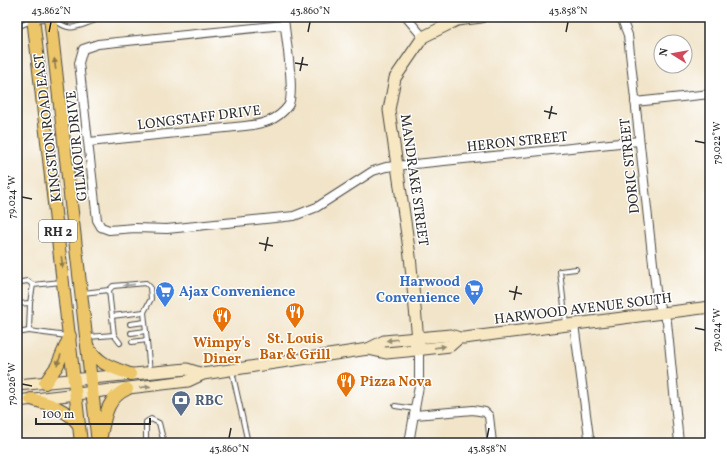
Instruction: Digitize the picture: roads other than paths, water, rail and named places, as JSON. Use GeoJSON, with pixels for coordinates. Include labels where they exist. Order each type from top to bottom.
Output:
{"type":"FeatureCollection","features":[{"type":"Feature","properties":{"kind":"main road","name":"KINGSTON ROAD EAST"},"geometry":{"type":"LineString","coordinates":[[54,17],[81,293],[91,378]]}},
{"type":"Feature","properties":{"kind":"main road","name":"MANDRAKE STREET"},"geometry":{"type":"LineString","coordinates":[[419,350],[410,256],[390,110],[395,78],[423,37],[457,20],[481,17]]}},
{"type":"Feature","properties":{"kind":"main road","name":"KINGSTON ROAD EAST"},"geometry":{"type":"LineString","coordinates":[[33,19],[75,380]]}},
{"type":"Feature","properties":{"kind":"main road","name":"HARWOOD AVENUE SOUTH"},"geometry":{"type":"LineString","coordinates":[[17,401],[188,381],[203,374],[231,369],[368,349],[384,341],[451,335],[460,338],[662,312],[710,308]]}},
{"type":"Feature","properties":{"kind":"main road"},"geometry":{"type":"LineString","coordinates":[[45,383],[57,366],[70,336]]}},
{"type":"Feature","properties":{"kind":"main road","name":"HARWOOD AVENUE SOUTH"},"geometry":{"type":"LineString","coordinates":[[368,349],[386,353],[419,350],[450,346],[460,338]]}},
{"type":"Feature","properties":{"kind":"main road"},"geometry":{"type":"LineString","coordinates":[[86,341],[94,355],[105,365],[130,374]]}},
{"type":"Feature","properties":{"kind":"main road","name":"HARWOOD AVENUE SOUTH"},"geometry":{"type":"LineString","coordinates":[[17,385],[187,368],[203,374]]}},
{"type":"Feature","properties":{"kind":"main road","name":"RH 2"},"geometry":{"type":"LineString","coordinates":[[91,378],[99,443]]}},
{"type":"Feature","properties":{"kind":"main road","name":"RH 2"},"geometry":{"type":"LineString","coordinates":[[75,380],[81,443]]}},
{"type":"Feature","properties":{"kind":"main road"},"geometry":{"type":"LineString","coordinates":[[99,443],[109,405],[118,393],[127,389]]}},
{"type":"Feature","properties":{"kind":"main road"},"geometry":{"type":"LineString","coordinates":[[31,400],[60,409],[67,413],[79,425]]}},
{"type":"Feature","properties":{"kind":"street"},"geometry":{"type":"LineString","coordinates":[[406,17],[423,37]]}},
{"type":"Feature","properties":{"kind":"street","name":"DORIC STREET"},"geometry":{"type":"LineString","coordinates":[[621,17],[628,35],[657,300],[667,322],[679,443]]}},
{"type":"Feature","properties":{"kind":"street","name":"LONGSTAFF DRIVE"},"geometry":{"type":"LineString","coordinates":[[89,142],[263,124],[276,118],[289,105],[289,61],[284,21]]}},
{"type":"Feature","properties":{"kind":"street","name":"GILMOUR DRIVE"},"geometry":{"type":"LineString","coordinates":[[284,21],[98,44],[83,49],[79,63],[89,142],[96,220],[101,227],[109,230],[135,228],[168,229],[294,216],[317,207],[373,171],[398,166]]}},
{"type":"Feature","properties":{"kind":"street"},"geometry":{"type":"LineString","coordinates":[[635,102],[710,94]]}},
{"type":"Feature","properties":{"kind":"street","name":"HERON STREET"},"geometry":{"type":"LineString","coordinates":[[398,166],[639,141]]}},
{"type":"Feature","properties":{"kind":"street"},"geometry":{"type":"LineString","coordinates":[[570,324],[589,437],[592,443]]}},
{"type":"Feature","properties":{"kind":"street"},"geometry":{"type":"LineString","coordinates":[[409,443],[416,412],[419,386],[419,350]]}},
{"type":"Feature","properties":{"kind":"street"},"geometry":{"type":"LineString","coordinates":[[416,412],[473,410],[485,412],[489,416],[492,443]]}},
{"type":"Feature","properties":{"kind":"lane"},"geometry":{"type":"LineString","coordinates":[[17,17],[33,19],[54,17],[64,28],[77,27],[93,21],[68,17]]}},
{"type":"Feature","properties":{"kind":"lane"},"geometry":{"type":"LineString","coordinates":[[17,27],[33,19]]}},
{"type":"Feature","properties":{"kind":"lane"},"geometry":{"type":"LineString","coordinates":[[570,324],[560,271],[576,269]]}},
{"type":"Feature","properties":{"kind":"lane"},"geometry":{"type":"LineString","coordinates":[[21,282],[28,281],[33,285],[64,281]]}},
{"type":"Feature","properties":{"kind":"lane"},"geometry":{"type":"LineString","coordinates":[[81,293],[109,290],[113,286],[146,283],[150,287],[151,299],[144,312],[150,372]]}},
{"type":"Feature","properties":{"kind":"lane"},"geometry":{"type":"LineString","coordinates":[[28,331],[33,285]]}},
{"type":"Feature","properties":{"kind":"lane"},"geometry":{"type":"LineString","coordinates":[[109,290],[114,335],[120,343]]}},
{"type":"Feature","properties":{"kind":"lane"},"geometry":{"type":"LineString","coordinates":[[17,304],[30,303]]}},
{"type":"Feature","properties":{"kind":"lane"},"geometry":{"type":"LineString","coordinates":[[112,316],[144,312]]}},
{"type":"Feature","properties":{"kind":"lane"},"geometry":{"type":"LineString","coordinates":[[130,324],[145,322]]}},
{"type":"Feature","properties":{"kind":"lane"},"geometry":{"type":"LineString","coordinates":[[113,326],[118,326]]}},
{"type":"Feature","properties":{"kind":"lane"},"geometry":{"type":"LineString","coordinates":[[17,333],[28,331],[70,336]]}},
{"type":"Feature","properties":{"kind":"lane"},"geometry":{"type":"LineString","coordinates":[[131,333],[146,331]]}},
{"type":"Feature","properties":{"kind":"lane"},"geometry":{"type":"LineString","coordinates":[[86,341],[119,335]]}},
{"type":"Feature","properties":{"kind":"lane"},"geometry":{"type":"LineString","coordinates":[[132,342],[147,340]]}},
{"type":"Feature","properties":{"kind":"lane"},"geometry":{"type":"LineString","coordinates":[[231,369],[248,443]]}},
{"type":"Feature","properties":{"kind":"lane"},"geometry":{"type":"LineString","coordinates":[[395,406],[416,412]]}},
{"type":"Feature","properties":{"kind":"lane"},"geometry":{"type":"LineString","coordinates":[[146,443],[146,422],[151,420],[159,423],[163,439]]}},
{"type":"Feature","properties":{"kind":"place","name":"Harwood Convenience"},"geometry":{"type":"Point","coordinates":[474,306]}},
{"type":"Feature","properties":{"kind":"place","name":"Ajax Convenience"},"geometry":{"type":"Point","coordinates":[165,308]}},
{"type":"Feature","properties":{"kind":"place","name":"St. Louis Bar & Grill"},"geometry":{"type":"Point","coordinates":[295,329]}},
{"type":"Feature","properties":{"kind":"place","name":"Wimpy's Diner"},"geometry":{"type":"Point","coordinates":[222,333]}},
{"type":"Feature","properties":{"kind":"place","name":"Pizza Nova"},"geometry":{"type":"Point","coordinates":[346,398]}},
{"type":"Feature","properties":{"kind":"place","name":"RBC"},"geometry":{"type":"Point","coordinates":[181,417]}}]}
